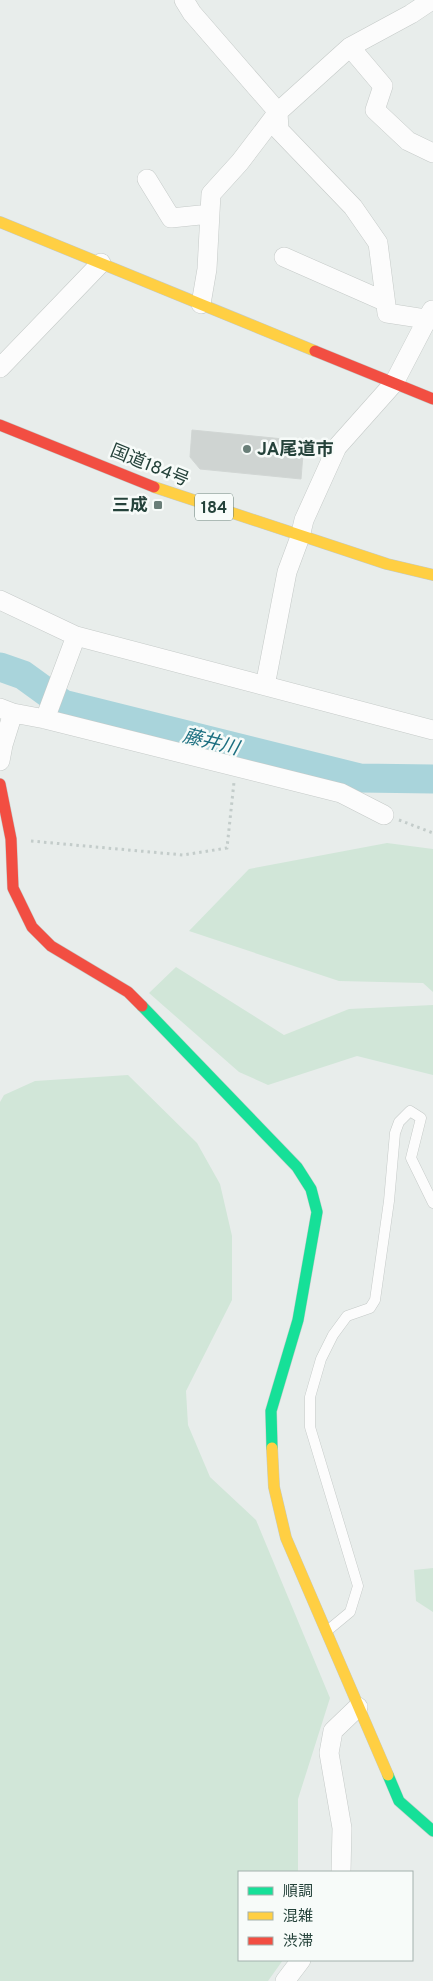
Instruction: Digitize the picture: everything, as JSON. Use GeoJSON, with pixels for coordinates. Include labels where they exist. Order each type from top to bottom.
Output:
{"type":"FeatureCollection","features":[{"type":"Feature","properties":{"kind":"main road"},"geometry":{"type":"LineString","coordinates":[[0,222],[433,399]]}},
{"type":"Feature","properties":{"kind":"main road","name":"国道184号"},"geometry":{"type":"LineString","coordinates":[[0,425],[170,493],[387,564],[433,574]]}},
{"type":"Feature","properties":{"kind":"main road"},"geometry":{"type":"LineString","coordinates":[[0,784],[11,839],[13,888],[32,928],[51,946],[128,992],[297,1167],[311,1189],[317,1212],[307,1272],[298,1320],[271,1411],[274,1487],[286,1538],[399,1801],[433,1831]]}},
{"type":"Feature","properties":{"kind":"street"},"geometry":{"type":"LineString","coordinates":[[184,0],[192,13],[278,112],[279,130],[353,207],[378,243],[387,313],[431,316],[394,383],[337,447],[304,520],[287,572],[265,686]]}},
{"type":"Feature","properties":{"kind":"street"},"geometry":{"type":"LineString","coordinates":[[200,304],[207,269],[211,194],[240,162],[278,112],[350,47],[411,14],[432,0]]}},
{"type":"Feature","properties":{"kind":"street"},"geometry":{"type":"LineString","coordinates":[[350,47],[383,86],[375,110],[408,141],[433,153]]}},
{"type":"Feature","properties":{"kind":"street"},"geometry":{"type":"LineString","coordinates":[[147,179],[171,218],[210,214]]}},
{"type":"Feature","properties":{"kind":"street"},"geometry":{"type":"LineString","coordinates":[[284,257],[384,301]]}},
{"type":"Feature","properties":{"kind":"street"},"geometry":{"type":"LineString","coordinates":[[0,368],[101,263]]}},
{"type":"Feature","properties":{"kind":"street"},"geometry":{"type":"LineString","coordinates":[[0,600],[76,636],[433,730]]}},
{"type":"Feature","properties":{"kind":"street"},"geometry":{"type":"LineString","coordinates":[[47,715],[76,636]]}},
{"type":"Feature","properties":{"kind":"street"},"geometry":{"type":"LineString","coordinates":[[0,761],[7,710],[47,715],[236,767],[341,793],[384,815]]}},
{"type":"Feature","properties":{"kind":"street"},"geometry":{"type":"LineString","coordinates":[[341,1871],[342,1828],[329,1753],[333,1732],[358,1707]]}},
{"type":"Feature","properties":{"kind":"street"},"geometry":{"type":"LineString","coordinates":[[285,1981],[300,1961]]}},
{"type":"Feature","properties":{"kind":"lane"},"geometry":{"type":"LineString","coordinates":[[326,1632],[350,1612],[358,1586],[310,1427],[310,1397],[332,1335],[347,1316],[370,1308],[375,1300],[389,1201],[395,1133],[399,1122],[410,1111],[421,1118],[411,1158],[433,1203]]}},
{"type":"Feature","properties":{"kind":"path"},"geometry":{"type":"LineString","coordinates":[[11,839],[183,855],[228,848],[236,767]]}},
{"type":"Feature","properties":{"kind":"path"},"geometry":{"type":"LineString","coordinates":[[384,815],[433,834]]}},
{"type":"Feature","properties":{"kind":"green space"},"geometry":{"type":"Polygon","coordinates":[[[387,843],[433,849],[433,992],[423,983],[339,981],[189,931],[249,869],[387,843]]]}},
{"type":"Feature","properties":{"kind":"green space"},"geometry":{"type":"Polygon","coordinates":[[[176,967],[284,1035],[349,1009],[433,1005],[433,1075],[357,1056],[268,1085],[239,1072],[149,993],[176,967]]]}},
{"type":"Feature","properties":{"kind":"green space"},"geometry":{"type":"Polygon","coordinates":[[[128,1075],[197,1143],[220,1184],[232,1236],[232,1300],[186,1391],[188,1425],[210,1477],[256,1520],[330,1698],[298,1799],[298,1871],[238,1871],[238,1961],[282,1961],[268,1981],[0,1981],[0,1102],[4,1095],[35,1081],[128,1075]]]}},
{"type":"Feature","properties":{"kind":"green space"},"geometry":{"type":"Polygon","coordinates":[[[433,1568],[433,1612],[416,1601],[414,1570],[433,1568]]]}},
{"type":"Feature","properties":{"kind":"building","name":"JA尾道市"},"geometry":{"type":"Polygon","coordinates":[[[192,430],[304,441],[301,479],[200,469],[190,457],[192,430]]]}},
{"type":"Feature","properties":{"kind":"waterway","name":"藤井川"},"geometry":{"type":"LineString","coordinates":[[0,667],[23,675],[63,704],[360,778],[433,779]]}},
{"type":"Feature","properties":{"kind":"traffic: fast"},"geometry":{"type":"LineString","coordinates":[[142,1006],[297,1167],[311,1189],[317,1212],[298,1320],[271,1411],[272,1448]]}},
{"type":"Feature","properties":{"kind":"traffic: fast"},"geometry":{"type":"LineString","coordinates":[[388,1775],[399,1801],[433,1831]]}},
{"type":"Feature","properties":{"kind":"traffic: slow"},"geometry":{"type":"LineString","coordinates":[[0,222],[315,351]]}},
{"type":"Feature","properties":{"kind":"traffic: slow"},"geometry":{"type":"LineString","coordinates":[[154,487],[387,564],[433,575]]}},
{"type":"Feature","properties":{"kind":"traffic: slow"},"geometry":{"type":"LineString","coordinates":[[272,1448],[274,1487],[286,1538],[388,1775]]}},
{"type":"Feature","properties":{"kind":"traffic: jam"},"geometry":{"type":"LineString","coordinates":[[315,351],[433,399]]}},
{"type":"Feature","properties":{"kind":"traffic: jam"},"geometry":{"type":"LineString","coordinates":[[0,425],[154,487]]}},
{"type":"Feature","properties":{"kind":"traffic: jam"},"geometry":{"type":"LineString","coordinates":[[0,784],[11,839],[13,888],[32,927],[51,946],[128,992],[142,1006]]}},
{"type":"Feature","properties":{"kind":"place","name":"JA尾道市"},"geometry":{"type":"Point","coordinates":[247,449]}},
{"type":"Feature","properties":{"kind":"place","name":"三成"},"geometry":{"type":"Point","coordinates":[158,505]}}]}
